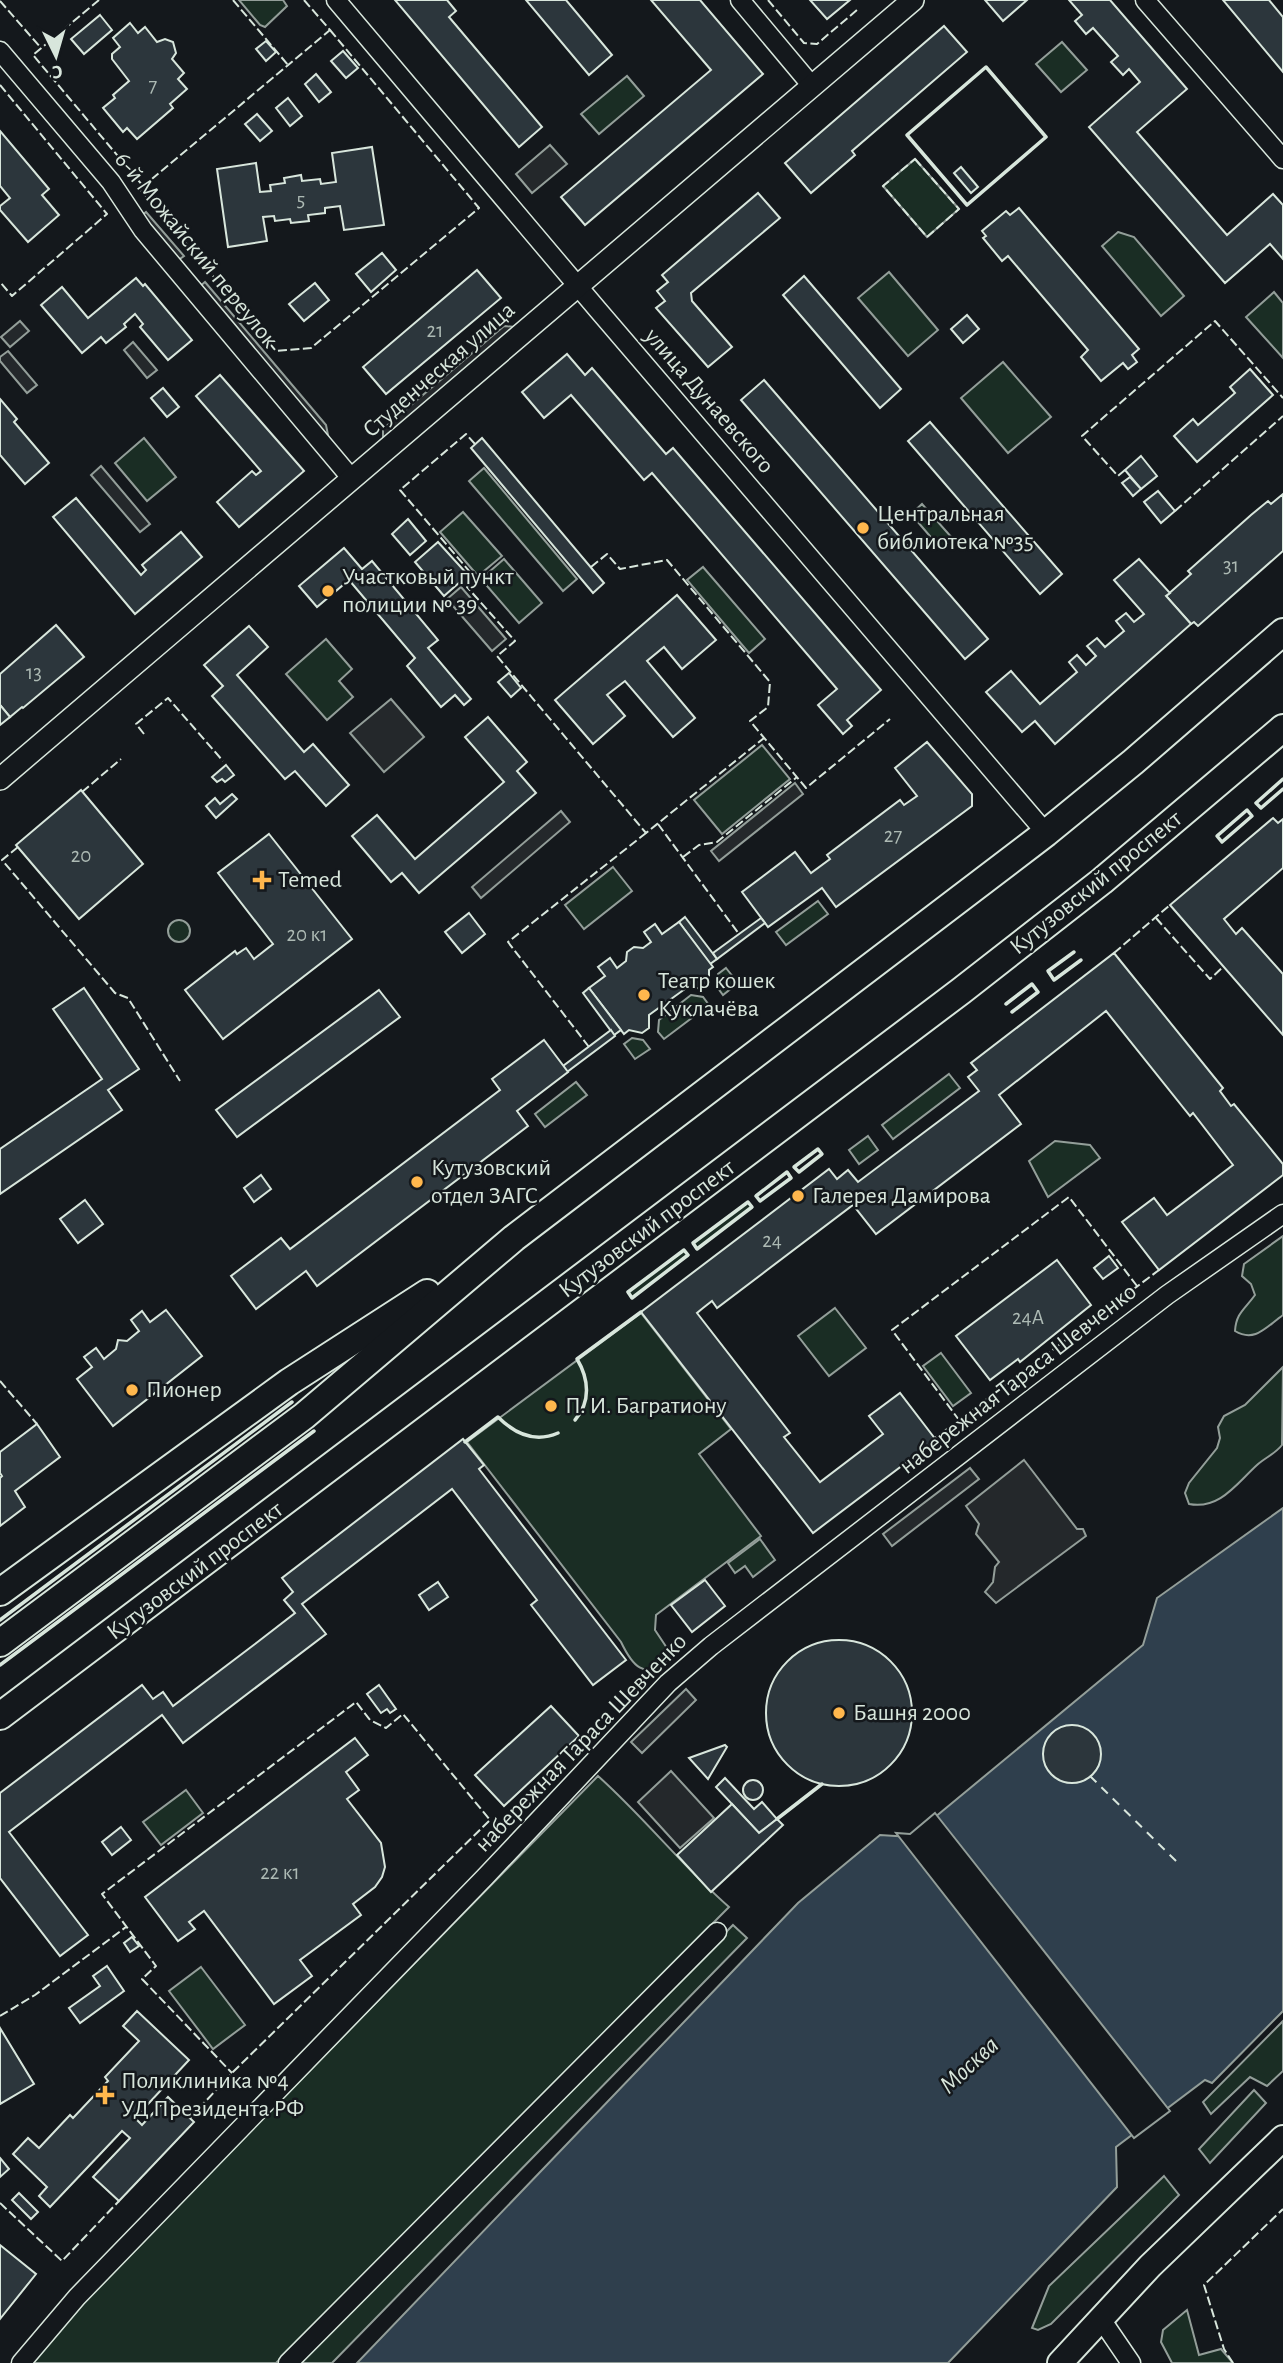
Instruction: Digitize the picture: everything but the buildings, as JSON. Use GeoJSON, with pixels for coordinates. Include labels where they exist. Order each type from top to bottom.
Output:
{"type":"FeatureCollection","features":[{"type":"Feature","properties":{"kind":"main road"},"geometry":{"type":"LineString","coordinates":[[0,1643],[304,1416],[514,1238],[1046,833],[1133,762],[1283,632]]}},
{"type":"Feature","properties":{"kind":"main road","name":"Кутузовский проспект"},"geometry":{"type":"LineString","coordinates":[[0,1716],[961,991],[1102,881],[1283,728]]}},
{"type":"Feature","properties":{"kind":"main road"},"geometry":{"type":"LineString","coordinates":[[0,1592],[289,1382],[514,1238]]}},
{"type":"Feature","properties":{"kind":"main road"},"geometry":{"type":"LineString","coordinates":[[0,1708],[39,1688]]}},
{"type":"Feature","properties":{"kind":"main road"},"geometry":{"type":"LineString","coordinates":[[1060,2363],[1150,2266],[1283,2138]]}},
{"type":"Feature","properties":{"kind":"street","name":"улица Дунаевского"},"geometry":{"type":"LineString","coordinates":[[336,0],[1046,833]]}},
{"type":"Feature","properties":{"kind":"street"},"geometry":{"type":"LineString","coordinates":[[740,0],[811,86]]}},
{"type":"Feature","properties":{"kind":"street","name":"Студенческая улица"},"geometry":{"type":"LineString","coordinates":[[0,779],[913,0]]}},
{"type":"Feature","properties":{"kind":"street"},"geometry":{"type":"LineString","coordinates":[[1145,0],[1283,159]]}},
{"type":"Feature","properties":{"kind":"street","name":"6-й Можайский переулок"},"geometry":{"type":"LineString","coordinates":[[0,51],[111,182],[143,230],[352,479]]}},
{"type":"Feature","properties":{"kind":"street","name":"набережная Тараса Шевченко"},"geometry":{"type":"LineString","coordinates":[[21,2363],[77,2297],[485,1877],[668,1683],[711,1646],[1167,1295],[1283,1214]]}},
{"type":"Feature","properties":{"kind":"street"},"geometry":{"type":"LineString","coordinates":[[288,2363],[717,1932]]}},
{"type":"Feature","properties":{"kind":"street"},"geometry":{"type":"LineString","coordinates":[[1101,2319],[1131,2363]]}},
{"type":"Feature","properties":{"kind":"green space"},"geometry":{"type":"Polygon","coordinates":[[[239,0],[283,0],[287,6],[265,27],[260,25],[239,0]]]}},
{"type":"Feature","properties":{"kind":"green space"},"geometry":{"type":"Polygon","coordinates":[[[1062,42],[1087,70],[1061,92],[1036,64],[1062,42]]]}},
{"type":"Feature","properties":{"kind":"green space"},"geometry":{"type":"Polygon","coordinates":[[[627,76],[644,96],[599,134],[581,114],[627,76]]]}},
{"type":"Feature","properties":{"kind":"green space"},"geometry":{"type":"Polygon","coordinates":[[[915,159],[959,209],[927,237],[883,186],[915,159]]]}},
{"type":"Feature","properties":{"kind":"green space"},"geometry":{"type":"Polygon","coordinates":[[[1118,232],[1134,237],[1184,296],[1161,316],[1102,246],[1118,232]]]}},
{"type":"Feature","properties":{"kind":"green space"},"geometry":{"type":"Polygon","coordinates":[[[889,272],[938,330],[908,356],[858,298],[889,272]]]}},
{"type":"Feature","properties":{"kind":"green space"},"geometry":{"type":"Polygon","coordinates":[[[1274,292],[1283,303],[1283,358],[1246,317],[1274,292]]]}},
{"type":"Feature","properties":{"kind":"green space"},"geometry":{"type":"Polygon","coordinates":[[[1003,362],[1051,417],[1008,453],[961,398],[1003,362]]]}},
{"type":"Feature","properties":{"kind":"green space"},"geometry":{"type":"Polygon","coordinates":[[[144,438],[176,477],[147,501],[115,463],[144,438]]]}},
{"type":"Feature","properties":{"kind":"green space"},"geometry":{"type":"Polygon","coordinates":[[[484,468],[577,579],[563,591],[469,481],[484,468]]]}},
{"type":"Feature","properties":{"kind":"green space"},"geometry":{"type":"Polygon","coordinates":[[[922,504],[953,539],[941,549],[911,514],[922,504]]]}},
{"type":"Feature","properties":{"kind":"green space"},"geometry":{"type":"Polygon","coordinates":[[[463,512],[502,556],[478,576],[440,532],[463,512]]]}},
{"type":"Feature","properties":{"kind":"green space"},"geometry":{"type":"Polygon","coordinates":[[[504,559],[542,603],[519,623],[481,579],[504,559]]]}},
{"type":"Feature","properties":{"kind":"green space"},"geometry":{"type":"Polygon","coordinates":[[[703,567],[765,639],[749,653],[687,580],[703,567]]]}},
{"type":"Feature","properties":{"kind":"green space"},"geometry":{"type":"Polygon","coordinates":[[[326,639],[352,669],[339,681],[353,697],[327,720],[286,674],[326,639]]]}},
{"type":"Feature","properties":{"kind":"green space"},"geometry":{"type":"Polygon","coordinates":[[[762,745],[790,779],[722,834],[694,800],[762,745]]]}},
{"type":"Feature","properties":{"kind":"green space"},"geometry":{"type":"Polygon","coordinates":[[[613,867],[632,891],[584,929],[565,905],[613,867]]]}},
{"type":"Feature","properties":{"kind":"green space"},"geometry":{"type":"Polygon","coordinates":[[[818,901],[828,914],[786,945],[776,932],[818,901]]]}},
{"type":"Feature","properties":{"kind":"green space"},"geometry":{"type":"Polygon","coordinates":[[[179,920],[189,927],[190,931],[183,941],[179,942],[169,935],[168,931],[175,921],[179,920]]]}},
{"type":"Feature","properties":{"kind":"green space"},"geometry":{"type":"Polygon","coordinates":[[[726,968],[738,983],[723,995],[717,987],[718,974],[726,968]]]}},
{"type":"Feature","properties":{"kind":"green space"},"geometry":{"type":"Polygon","coordinates":[[[691,995],[703,997],[709,1005],[664,1039],[658,1032],[659,1020],[691,995]]]}},
{"type":"Feature","properties":{"kind":"green space"},"geometry":{"type":"Polygon","coordinates":[[[632,1038],[643,1040],[650,1049],[635,1059],[624,1044],[632,1038]]]}},
{"type":"Feature","properties":{"kind":"green space"},"geometry":{"type":"Polygon","coordinates":[[[949,1074],[960,1088],[893,1139],[882,1125],[949,1074]]]}},
{"type":"Feature","properties":{"kind":"green space"},"geometry":{"type":"Polygon","coordinates":[[[576,1082],[587,1095],[545,1127],[535,1114],[576,1082]]]}},
{"type":"Feature","properties":{"kind":"green space"},"geometry":{"type":"Polygon","coordinates":[[[868,1136],[878,1150],[859,1164],[849,1150],[868,1136]]]}},
{"type":"Feature","properties":{"kind":"green space"},"geometry":{"type":"Polygon","coordinates":[[[1055,1141],[1090,1145],[1100,1158],[1048,1197],[1029,1161],[1055,1141]]]}},
{"type":"Feature","properties":{"kind":"green space"},"geometry":{"type":"Polygon","coordinates":[[[748,1202],[752,1207],[697,1249],[693,1243],[748,1202]]]}},
{"type":"Feature","properties":{"kind":"green space"},"geometry":{"type":"Polygon","coordinates":[[[1283,1236],[1283,1315],[1266,1329],[1254,1334],[1235,1331],[1239,1315],[1255,1295],[1251,1284],[1242,1276],[1244,1264],[1283,1236]]]}},
{"type":"Feature","properties":{"kind":"green space"},"geometry":{"type":"Polygon","coordinates":[[[684,1250],[688,1255],[632,1298],[628,1292],[684,1250]]]}},
{"type":"Feature","properties":{"kind":"green space"},"geometry":{"type":"Polygon","coordinates":[[[835,1308],[866,1348],[829,1376],[798,1336],[835,1308]]]}},
{"type":"Feature","properties":{"kind":"green space"},"geometry":{"type":"Polygon","coordinates":[[[641,1313],[731,1429],[699,1454],[761,1536],[656,1615],[655,1630],[667,1648],[668,1659],[652,1669],[645,1669],[634,1663],[621,1642],[467,1442],[641,1313]]]}},
{"type":"Feature","properties":{"kind":"green space"},"geometry":{"type":"Polygon","coordinates":[[[941,1353],[971,1393],[953,1406],[923,1366],[941,1353]]]}},
{"type":"Feature","properties":{"kind":"green space"},"geometry":{"type":"Polygon","coordinates":[[[1283,1367],[1282,1445],[1227,1494],[1210,1503],[1189,1504],[1185,1493],[1189,1483],[1217,1448],[1220,1438],[1218,1427],[1224,1416],[1245,1405],[1283,1367]]]}},
{"type":"Feature","properties":{"kind":"green space"},"geometry":{"type":"Polygon","coordinates":[[[760,1539],[775,1560],[753,1577],[745,1566],[735,1573],[728,1563],[760,1539]]]}},
{"type":"Feature","properties":{"kind":"green space"},"geometry":{"type":"Polygon","coordinates":[[[598,1776],[729,1907],[276,2363],[29,2363],[82,2303],[598,1776]]]}},
{"type":"Feature","properties":{"kind":"green space"},"geometry":{"type":"Polygon","coordinates":[[[186,1790],[203,1813],[161,1845],[143,1822],[186,1790]]]}},
{"type":"Feature","properties":{"kind":"green space"},"geometry":{"type":"Polygon","coordinates":[[[733,1925],[747,1938],[332,2363],[300,2363],[733,1925]]]}},
{"type":"Feature","properties":{"kind":"green space"},"geometry":{"type":"Polygon","coordinates":[[[201,1967],[245,2025],[213,2049],[169,1991],[201,1967]]]}},
{"type":"Feature","properties":{"kind":"green space"},"geometry":{"type":"Polygon","coordinates":[[[1283,2021],[1283,2071],[1267,2086],[1250,2077],[1211,2114],[1203,2102],[1283,2021]]]}},
{"type":"Feature","properties":{"kind":"green space"},"geometry":{"type":"Polygon","coordinates":[[[1254,2090],[1266,2103],[1210,2163],[1199,2149],[1254,2090]]]}},
{"type":"Feature","properties":{"kind":"green space"},"geometry":{"type":"Polygon","coordinates":[[[1164,2176],[1179,2195],[1051,2324],[1038,2330],[1032,2328],[1049,2286],[1164,2176]]]}},
{"type":"Feature","properties":{"kind":"green space"},"geometry":{"type":"Polygon","coordinates":[[[1187,2310],[1199,2355],[1221,2349],[1233,2363],[1172,2363],[1161,2342],[1163,2330],[1187,2310]]]}},
{"type":"Feature","properties":{"kind":"shaded area"},"geometry":{"type":"Polygon","coordinates":[[[550,145],[567,164],[532,193],[516,174],[550,145]]]}},
{"type":"Feature","properties":{"kind":"shaded area"},"geometry":{"type":"Polygon","coordinates":[[[146,212],[184,256],[177,261],[140,217],[146,212]]]}},
{"type":"Feature","properties":{"kind":"shaded area"},"geometry":{"type":"Polygon","coordinates":[[[205,282],[326,425],[329,440],[199,287],[205,282]]]}},
{"type":"Feature","properties":{"kind":"shaded area"},"geometry":{"type":"Polygon","coordinates":[[[20,321],[29,331],[10,347],[1,337],[20,321]]]}},
{"type":"Feature","properties":{"kind":"shaded area"},"geometry":{"type":"Polygon","coordinates":[[[504,326],[515,327],[383,440],[383,429],[504,326]]]}},
{"type":"Feature","properties":{"kind":"shaded area"},"geometry":{"type":"Polygon","coordinates":[[[133,342],[157,370],[147,378],[124,350],[133,342]]]}},
{"type":"Feature","properties":{"kind":"shaded area"},"geometry":{"type":"Polygon","coordinates":[[[8,351],[37,385],[27,393],[0,361],[0,357],[8,351]]]}},
{"type":"Feature","properties":{"kind":"shaded area"},"geometry":{"type":"Polygon","coordinates":[[[101,466],[150,524],[140,532],[91,475],[101,466]]]}},
{"type":"Feature","properties":{"kind":"shaded area"},"geometry":{"type":"Polygon","coordinates":[[[461,587],[506,639],[492,651],[447,599],[461,587]]]}},
{"type":"Feature","properties":{"kind":"shaded area"},"geometry":{"type":"Polygon","coordinates":[[[391,699],[424,737],[384,772],[350,733],[391,699]]]}},
{"type":"Feature","properties":{"kind":"shaded area"},"geometry":{"type":"Polygon","coordinates":[[[795,783],[803,794],[719,861],[711,851],[795,783]]]}},
{"type":"Feature","properties":{"kind":"shaded area"},"geometry":{"type":"Polygon","coordinates":[[[561,811],[570,822],[481,898],[472,887],[561,811]]]}},
{"type":"Feature","properties":{"kind":"shaded area"},"geometry":{"type":"Polygon","coordinates":[[[1024,1460],[1077,1529],[1083,1529],[1086,1536],[996,1603],[985,1592],[993,1582],[995,1567],[999,1562],[976,1534],[979,1524],[966,1506],[1024,1460]]]}},
{"type":"Feature","properties":{"kind":"shaded area"},"geometry":{"type":"Polygon","coordinates":[[[970,1468],[979,1479],[892,1546],[883,1534],[970,1468]]]}},
{"type":"Feature","properties":{"kind":"shaded area"},"geometry":{"type":"Polygon","coordinates":[[[686,1689],[696,1700],[642,1753],[631,1742],[686,1689]]]}},
{"type":"Feature","properties":{"kind":"shaded area"},"geometry":{"type":"Polygon","coordinates":[[[671,1771],[714,1818],[680,1848],[638,1802],[671,1771]]]}},
{"type":"Feature","properties":{"kind":"water","name":"Москва"},"geometry":{"type":"Polygon","coordinates":[[[1283,1508],[1283,2011],[1212,2083],[1205,2080],[1116,2147],[1117,2187],[948,2363],[357,2363],[798,1903],[880,1835],[911,1837],[1143,1645],[1157,1598],[1283,1508]]]}},
{"type":"Feature","properties":{"kind":"pier"},"geometry":{"type":"Polygon","coordinates":[[[935,1813],[1170,2111],[1134,2138],[896,1833],[910,1834],[935,1813]]]}},
{"type":"Feature","properties":{"kind":"ferry route"},"geometry":{"type":"LineString","coordinates":[[1090,1776],[1180,1865]]}},
{"type":"Feature","properties":{"kind":"fence"},"geometry":{"type":"LineString","coordinates":[[99,0],[33,55],[143,186]]}},
{"type":"Feature","properties":{"kind":"fence"},"geometry":{"type":"LineString","coordinates":[[233,0],[288,65]]}},
{"type":"Feature","properties":{"kind":"fence"},"geometry":{"type":"LineString","coordinates":[[304,0],[330,30]]}},
{"type":"Feature","properties":{"kind":"fence"},"geometry":{"type":"LineString","coordinates":[[768,0],[804,43],[817,44],[857,10]]}},
{"type":"Feature","properties":{"kind":"fence"},"geometry":{"type":"LineString","coordinates":[[0,1],[41,48]]}},
{"type":"Feature","properties":{"kind":"fence"},"geometry":{"type":"LineString","coordinates":[[330,30],[479,208],[311,348],[276,351],[140,189],[330,30]]}},
{"type":"Feature","properties":{"kind":"fence"},"geometry":{"type":"LineString","coordinates":[[0,85],[107,214],[12,296],[0,282]]}},
{"type":"Feature","properties":{"kind":"fence"},"geometry":{"type":"LineString","coordinates":[[915,159],[959,209],[927,237],[883,186],[915,159]]}},
{"type":"Feature","properties":{"kind":"fence"},"geometry":{"type":"LineString","coordinates":[[1125,470],[1118,476],[1082,436],[1215,321],[1283,398]]}},
{"type":"Feature","properties":{"kind":"fence"},"geometry":{"type":"LineString","coordinates":[[1175,511],[1283,416]]}},
{"type":"Feature","properties":{"kind":"fence"},"geometry":{"type":"LineString","coordinates":[[475,444],[466,434],[400,490],[476,579],[467,587],[515,641],[497,656],[646,833],[764,738]]}},
{"type":"Feature","properties":{"kind":"fence"},"geometry":{"type":"LineString","coordinates":[[591,567],[607,554],[620,569],[667,560],[770,682],[768,707],[750,721],[806,788],[890,719]]}},
{"type":"Feature","properties":{"kind":"fence"},"geometry":{"type":"LineString","coordinates":[[144,734],[136,724],[168,698],[223,761]]}},
{"type":"Feature","properties":{"kind":"fence"},"geometry":{"type":"LineString","coordinates":[[82,792],[121,759]]}},
{"type":"Feature","properties":{"kind":"fence"},"geometry":{"type":"LineString","coordinates":[[683,857],[699,845],[717,842],[797,777]]}},
{"type":"Feature","properties":{"kind":"fence"},"geometry":{"type":"LineString","coordinates":[[658,824],[739,934]]}},
{"type":"Feature","properties":{"kind":"fence"},"geometry":{"type":"LineString","coordinates":[[589,1047],[508,942],[646,833]]}},
{"type":"Feature","properties":{"kind":"fence"},"geometry":{"type":"LineString","coordinates":[[18,847],[2,860],[115,993],[128,998],[180,1081]]}},
{"type":"Feature","properties":{"kind":"fence"},"geometry":{"type":"LineString","coordinates":[[1114,953],[1170,905]]}},
{"type":"Feature","properties":{"kind":"fence"},"geometry":{"type":"LineString","coordinates":[[1156,918],[1210,979],[1223,967]]}},
{"type":"Feature","properties":{"kind":"fence"},"geometry":{"type":"LineString","coordinates":[[1137,1286],[1069,1197],[892,1330],[959,1420],[1159,1270]]}},
{"type":"Feature","properties":{"kind":"fence"},"geometry":{"type":"LineString","coordinates":[[0,1381],[37,1424]]}},
{"type":"Feature","properties":{"kind":"fence"},"geometry":{"type":"LineString","coordinates":[[935,1438],[959,1420]]}},
{"type":"Feature","properties":{"kind":"fence"},"geometry":{"type":"LineString","coordinates":[[190,2118],[232,2073],[490,1820],[403,1714],[386,1728],[370,1720],[356,1702],[102,1894],[156,1966],[142,1979],[232,2073]]}},
{"type":"Feature","properties":{"kind":"fence"},"geometry":{"type":"LineString","coordinates":[[0,2016],[35,1995],[126,1927]]}},
{"type":"Feature","properties":{"kind":"fence"},"geometry":{"type":"LineString","coordinates":[[0,2203],[62,2261],[119,2201]]}},
{"type":"Feature","properties":{"kind":"fence"},"geometry":{"type":"LineString","coordinates":[[1233,2363],[1224,2349],[1204,2285],[1283,2209]]}},
{"type":"Feature","properties":{"kind":"wall"},"geometry":{"type":"LineString","coordinates":[[986,67],[1046,137],[967,205],[907,135],[986,67]]}},
{"type":"Feature","properties":{"kind":"wall"},"geometry":{"type":"LineString","coordinates":[[1283,779],[1256,803],[1261,808],[1283,789]]}},
{"type":"Feature","properties":{"kind":"wall"},"geometry":{"type":"LineString","coordinates":[[1247,810],[1252,816],[1222,842],[1217,836],[1247,810]]}},
{"type":"Feature","properties":{"kind":"wall"},"geometry":{"type":"LineString","coordinates":[[1074,952],[1048,971],[1054,980],[1081,960]]}},
{"type":"Feature","properties":{"kind":"wall"},"geometry":{"type":"LineString","coordinates":[[1006,1004],[1032,984],[1038,992],[1012,1012]]}},
{"type":"Feature","properties":{"kind":"wall"},"geometry":{"type":"LineString","coordinates":[[818,1149],[822,1154],[799,1172],[794,1167],[818,1149]]}},
{"type":"Feature","properties":{"kind":"wall"},"geometry":{"type":"LineString","coordinates":[[787,1172],[791,1178],[760,1201],[756,1196],[787,1172]]}},
{"type":"Feature","properties":{"kind":"wall"},"geometry":{"type":"LineString","coordinates":[[748,1202],[752,1207],[697,1249],[693,1243],[748,1202]]}},
{"type":"Feature","properties":{"kind":"wall"},"geometry":{"type":"LineString","coordinates":[[684,1250],[688,1255],[632,1298],[628,1292],[684,1250]]}},
{"type":"Feature","properties":{"kind":"wall"},"geometry":{"type":"LineString","coordinates":[[575,1420],[586,1398],[586,1382],[577,1359],[641,1312]]}},
{"type":"Feature","properties":{"kind":"wall"},"geometry":{"type":"LineString","coordinates":[[0,1620],[292,1402]]}},
{"type":"Feature","properties":{"kind":"wall"},"geometry":{"type":"LineString","coordinates":[[465,1442],[498,1417],[511,1428],[533,1437],[558,1433]]}},
{"type":"Feature","properties":{"kind":"wall"},"geometry":{"type":"LineString","coordinates":[[0,1665],[314,1431]]}},
{"type":"Feature","properties":{"kind":"wall"},"geometry":{"type":"LineString","coordinates":[[777,1819],[822,1784]]}},
{"type":"Feature","properties":{"kind":"place","name":"Центральная библиотека №35"},"geometry":{"type":"Point","coordinates":[863,528]}},
{"type":"Feature","properties":{"kind":"place","name":"Участковый пункт полиции № 39"},"geometry":{"type":"Point","coordinates":[328,591]}},
{"type":"Feature","properties":{"kind":"place","name":"Temed"},"geometry":{"type":"Point","coordinates":[262,880]}},
{"type":"Feature","properties":{"kind":"place","name":"Театр кошек Куклачёва"},"geometry":{"type":"Point","coordinates":[644,995]}},
{"type":"Feature","properties":{"kind":"place","name":"Кутузовский отдел ЗАГС"},"geometry":{"type":"Point","coordinates":[417,1182]}},
{"type":"Feature","properties":{"kind":"place","name":"Галерея Дамирова"},"geometry":{"type":"Point","coordinates":[798,1196]}},
{"type":"Feature","properties":{"kind":"place","name":"Пионер"},"geometry":{"type":"Point","coordinates":[132,1390]}},
{"type":"Feature","properties":{"kind":"place","name":"П. И. Багратиону"},"geometry":{"type":"Point","coordinates":[551,1406]}},
{"type":"Feature","properties":{"kind":"place","name":"Башня 2000"},"geometry":{"type":"Point","coordinates":[839,1713]}},
{"type":"Feature","properties":{"kind":"place","name":"Поликлиника №4 УД Президента РФ"},"geometry":{"type":"Point","coordinates":[105,2095]}}]}
